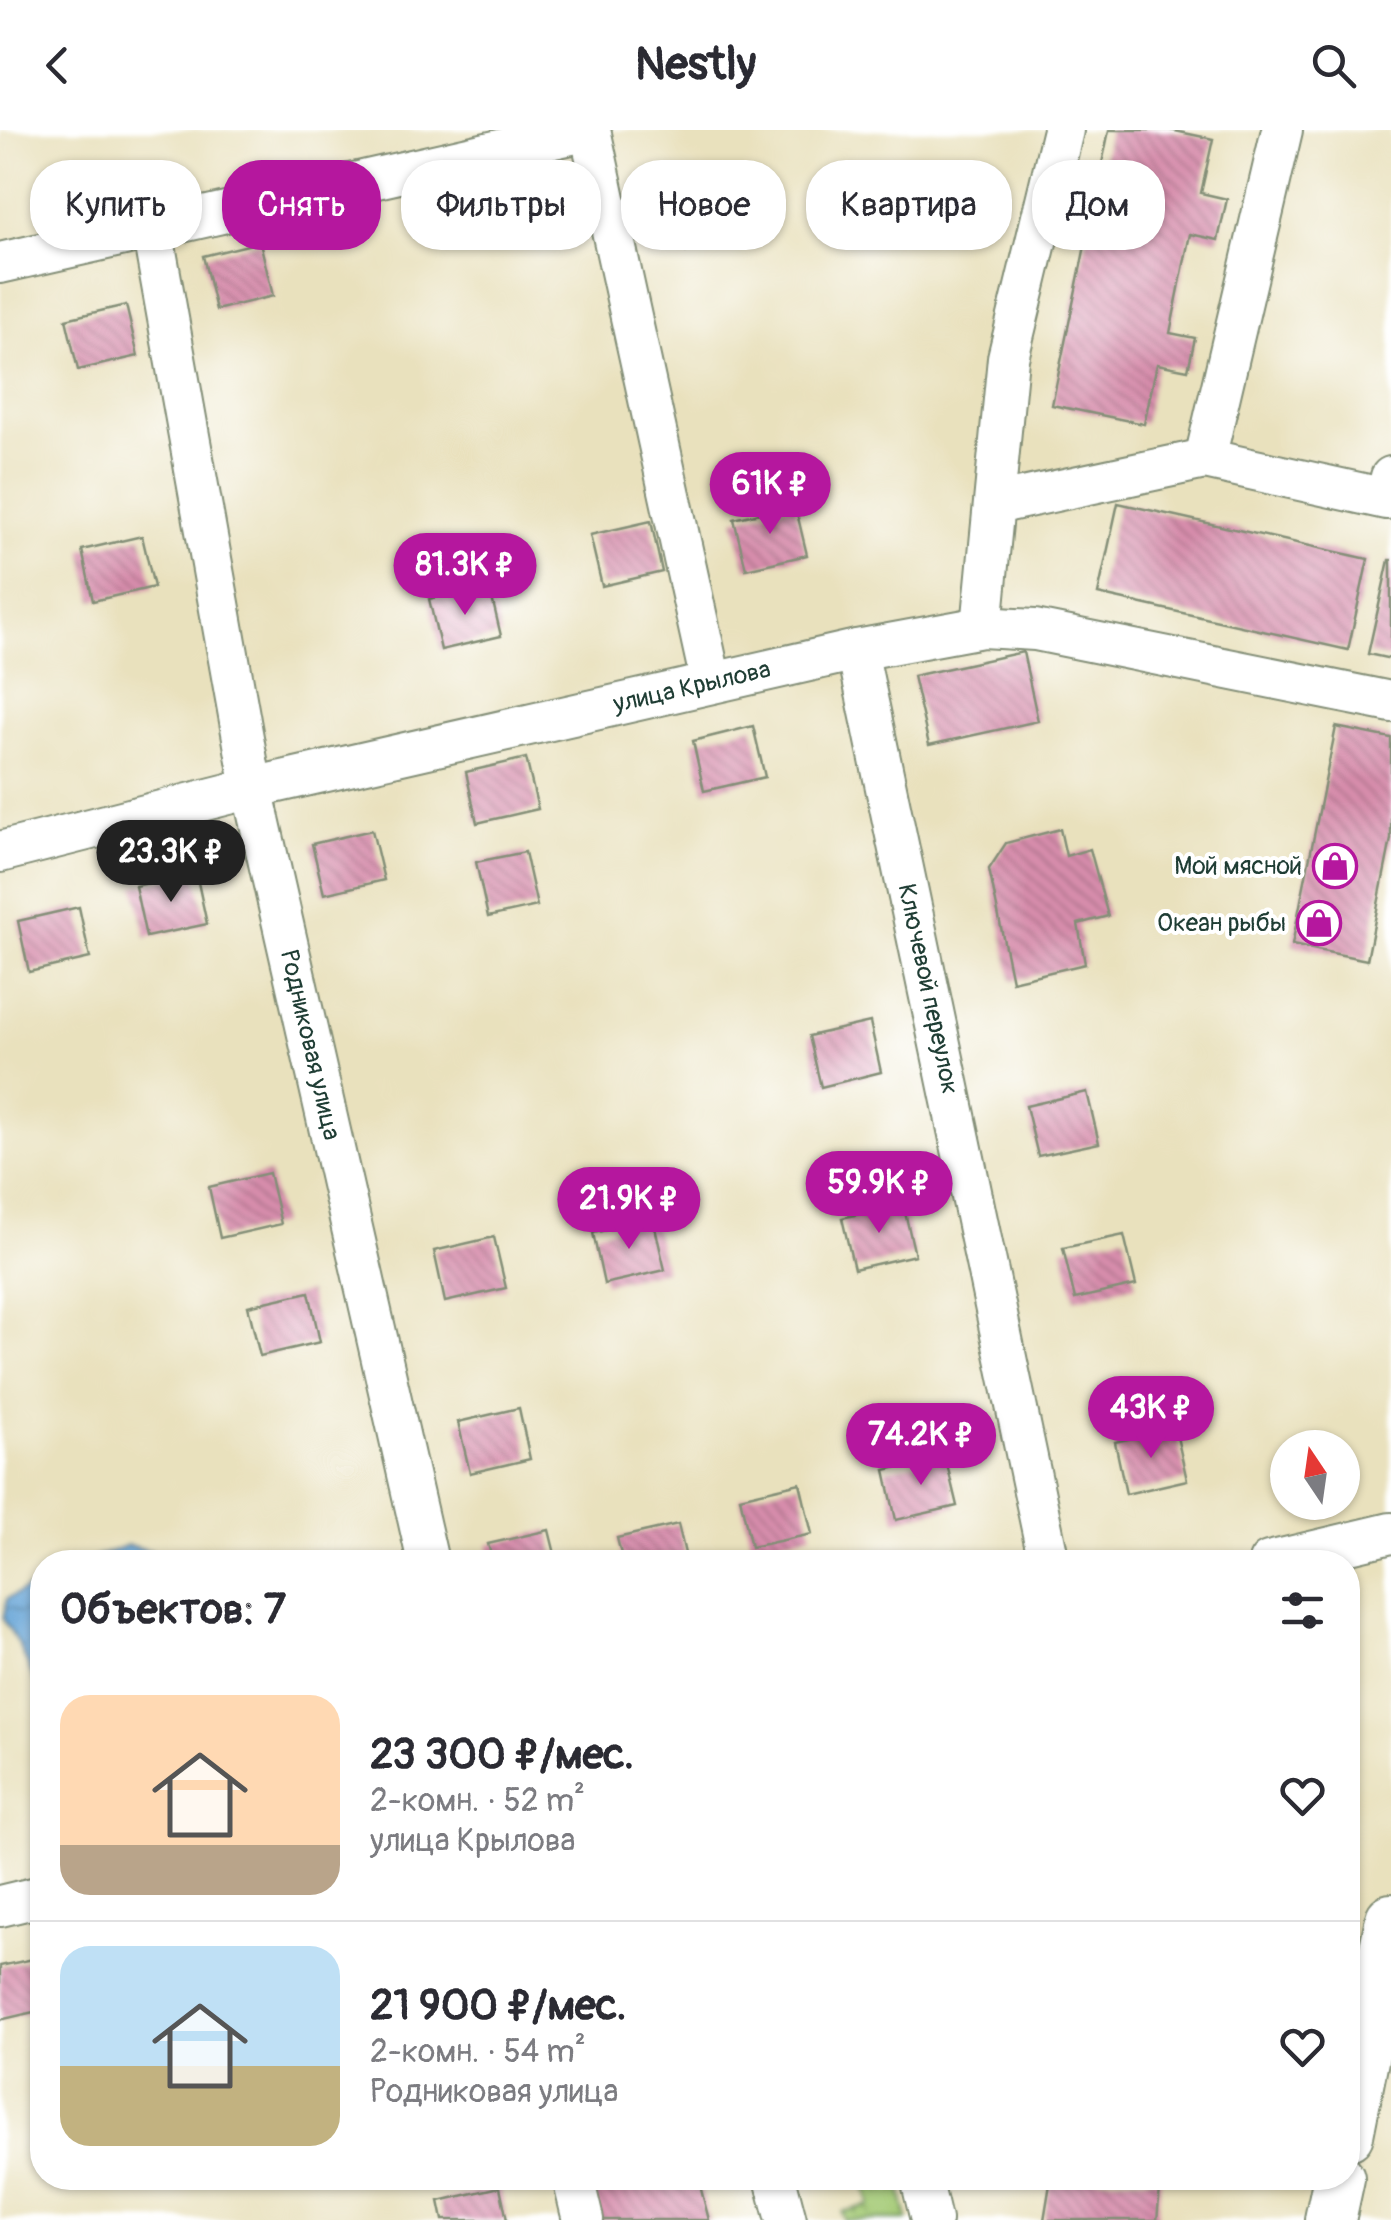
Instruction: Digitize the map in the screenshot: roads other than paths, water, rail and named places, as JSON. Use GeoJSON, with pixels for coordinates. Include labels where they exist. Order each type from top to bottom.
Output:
{"type":"FeatureCollection","features":[{"type":"Feature","properties":{"kind":"main road"},"geometry":{"type":"LineString","coordinates":[[1360,2075],[1391,1919]]}},
{"type":"Feature","properties":{"kind":"main road"},"geometry":{"type":"LineString","coordinates":[[1330,2220],[1336,2190]]}},
{"type":"Feature","properties":{"kind":"street"},"geometry":{"type":"LineString","coordinates":[[202,218],[589,130],[710,682]]}},
{"type":"Feature","properties":{"kind":"street"},"geometry":{"type":"LineString","coordinates":[[982,628],[1008,358],[1063,130]]}},
{"type":"Feature","properties":{"kind":"street"},"geometry":{"type":"LineString","coordinates":[[1205,460],[1282,130]]}},
{"type":"Feature","properties":{"kind":"street"},"geometry":{"type":"LineString","coordinates":[[0,263],[58,250]]}},
{"type":"Feature","properties":{"kind":"street","name":"Родниковая улица"},"geometry":{"type":"LineString","coordinates":[[156,250],[252,788],[425,1550]]}},
{"type":"Feature","properties":{"kind":"street"},"geometry":{"type":"LineString","coordinates":[[995,504],[1205,460],[1386,500],[1391,476]]}},
{"type":"Feature","properties":{"kind":"street","name":"улица Крылова"},"geometry":{"type":"LineString","coordinates":[[0,852],[252,788],[710,682],[982,628],[1035,630],[1391,702]]}},
{"type":"Feature","properties":{"kind":"street","name":"Ключевой переулок"},"geometry":{"type":"LineString","coordinates":[[858,650],[1046,1550]]}},
{"type":"Feature","properties":{"kind":"street"},"geometry":{"type":"LineString","coordinates":[[1318,1550],[1391,1532]]}},
{"type":"Feature","properties":{"kind":"street"},"geometry":{"type":"LineString","coordinates":[[0,1906],[30,1899]]}},
{"type":"Feature","properties":{"kind":"street"},"geometry":{"type":"LineString","coordinates":[[576,2190],[583,2220]]}},
{"type":"Feature","properties":{"kind":"street"},"geometry":{"type":"LineString","coordinates":[[778,2190],[786,2220]]}},
{"type":"Feature","properties":{"kind":"street"},"geometry":{"type":"LineString","coordinates":[[924,2190],[931,2220]]}},
{"type":"Feature","properties":{"kind":"water"},"geometry":{"type":"Polygon","coordinates":[[[128,1545],[147,1550],[115,1550],[128,1545]]]}},
{"type":"Feature","properties":{"kind":"water"},"geometry":{"type":"Polygon","coordinates":[[[30,1587],[30,1670],[3,1619],[7,1599],[30,1587]]]}},
{"type":"Feature","properties":{"kind":"place","name":"Мой мясной"},"geometry":{"type":"Point","coordinates":[1335,866]}},
{"type":"Feature","properties":{"kind":"place","name":"Океан рыбы"},"geometry":{"type":"Point","coordinates":[1319,923]}}]}
